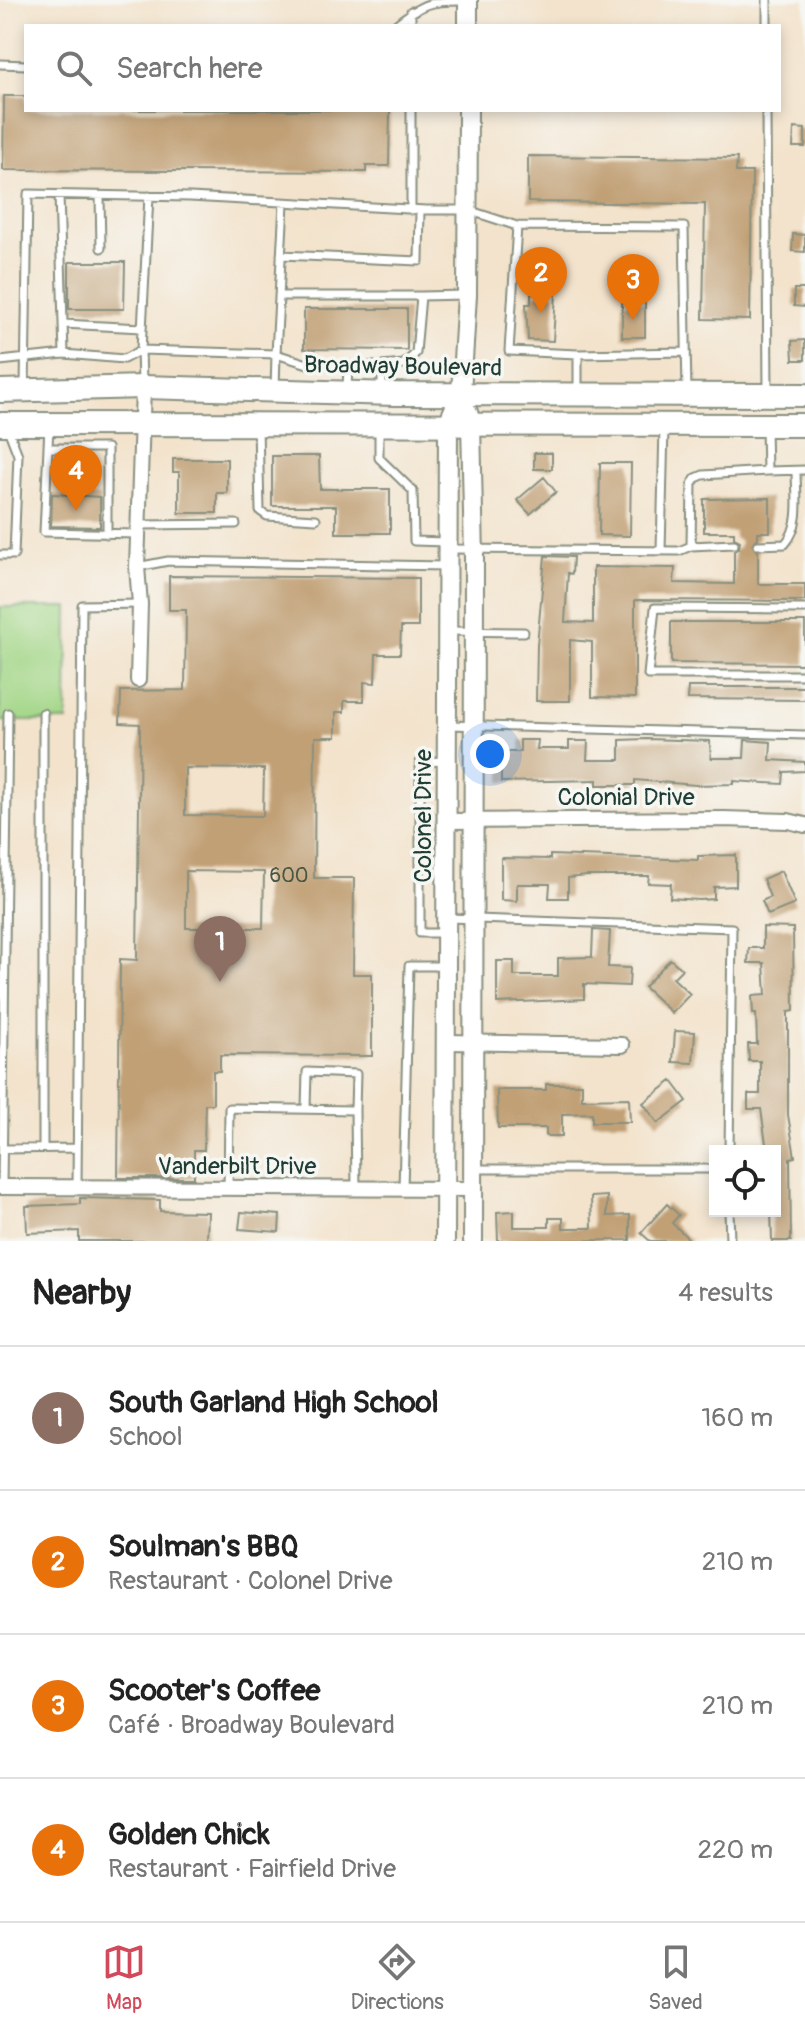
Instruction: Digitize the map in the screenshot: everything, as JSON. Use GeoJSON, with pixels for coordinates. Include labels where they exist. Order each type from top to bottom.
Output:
{"type":"FeatureCollection","features":[{"type":"Feature","properties":{"kind":"main road","name":"Broadway Boulevard"},"geometry":{"type":"LineString","coordinates":[[0,391],[143,387],[382,394],[805,395]]}},
{"type":"Feature","properties":{"kind":"main road"},"geometry":{"type":"LineString","coordinates":[[266,423],[275,391]]}},
{"type":"Feature","properties":{"kind":"main road"},"geometry":{"type":"LineString","coordinates":[[664,424],[676,394]]}},
{"type":"Feature","properties":{"kind":"main road"},"geometry":{"type":"LineString","coordinates":[[3,424],[805,425]]}},
{"type":"Feature","properties":{"kind":"street"},"geometry":{"type":"LineString","coordinates":[[468,1],[468,24]]}},
{"type":"Feature","properties":{"kind":"street","name":"Colonel Drive"},"geometry":{"type":"LineString","coordinates":[[445,1241],[448,423],[461,393],[467,295],[468,112]]}},
{"type":"Feature","properties":{"kind":"street"},"geometry":{"type":"LineString","coordinates":[[138,680],[140,604],[137,567],[143,387]]}},
{"type":"Feature","properties":{"kind":"street","name":"Colonel Drive"},"geometry":{"type":"LineString","coordinates":[[461,393],[471,423],[474,548],[473,1241]]}},
{"type":"Feature","properties":{"kind":"street","name":"Colonial Drive"},"geometry":{"type":"LineString","coordinates":[[446,821],[724,819],[788,821],[805,825]]}},
{"type":"Feature","properties":{"kind":"street"},"geometry":{"type":"LineString","coordinates":[[447,1042],[622,1045]]}},
{"type":"Feature","properties":{"kind":"street","name":"Vanderbilt Drive"},"geometry":{"type":"LineString","coordinates":[[1,1187],[474,1189]]}},
{"type":"Feature","properties":{"kind":"lane"},"geometry":{"type":"LineString","coordinates":[[396,24],[411,11],[436,0],[468,1]]}},
{"type":"Feature","properties":{"kind":"lane"},"geometry":{"type":"LineString","coordinates":[[767,0],[767,24]]}},
{"type":"Feature","properties":{"kind":"lane"},"geometry":{"type":"LineString","coordinates":[[411,11],[411,24]]}},
{"type":"Feature","properties":{"kind":"lane"},"geometry":{"type":"LineString","coordinates":[[0,64],[24,65]]}},
{"type":"Feature","properties":{"kind":"lane"},"geometry":{"type":"LineString","coordinates":[[411,112],[411,210]]}},
{"type":"Feature","properties":{"kind":"lane"},"geometry":{"type":"LineString","coordinates":[[766,112],[768,395]]}},
{"type":"Feature","properties":{"kind":"lane"},"geometry":{"type":"LineString","coordinates":[[25,391],[28,194],[468,210],[517,226],[684,227],[686,352],[676,394]]}},
{"type":"Feature","properties":{"kind":"lane"},"geometry":{"type":"LineString","coordinates":[[59,195],[64,354]]}},
{"type":"Feature","properties":{"kind":"lane"},"geometry":{"type":"LineString","coordinates":[[100,196],[101,248]]}},
{"type":"Feature","properties":{"kind":"lane"},"geometry":{"type":"LineString","coordinates":[[143,387],[141,350],[149,196]]}},
{"type":"Feature","properties":{"kind":"lane"},"geometry":{"type":"LineString","coordinates":[[275,391],[284,203]]}},
{"type":"Feature","properties":{"kind":"lane"},"geometry":{"type":"LineString","coordinates":[[281,255],[419,261],[420,210]]}},
{"type":"Feature","properties":{"kind":"lane"},"geometry":{"type":"LineString","coordinates":[[517,226],[509,351],[578,354],[686,352]]}},
{"type":"Feature","properties":{"kind":"lane"},"geometry":{"type":"LineString","coordinates":[[279,296],[467,295]]}},
{"type":"Feature","properties":{"kind":"lane"},"geometry":{"type":"LineString","coordinates":[[0,361],[64,354],[124,359],[141,350],[276,354],[311,365],[404,364],[416,353],[421,296]]}},
{"type":"Feature","properties":{"kind":"lane"},"geometry":{"type":"LineString","coordinates":[[63,324],[142,328]]}},
{"type":"Feature","properties":{"kind":"lane"},"geometry":{"type":"LineString","coordinates":[[578,354],[578,394]]}},
{"type":"Feature","properties":{"kind":"lane"},"geometry":{"type":"LineString","coordinates":[[347,393],[348,365]]}},
{"type":"Feature","properties":{"kind":"lane"},"geometry":{"type":"LineString","coordinates":[[382,366],[382,394]]}},
{"type":"Feature","properties":{"kind":"lane"},"geometry":{"type":"LineString","coordinates":[[266,423],[260,511],[267,516],[316,519]]}},
{"type":"Feature","properties":{"kind":"lane"},"geometry":{"type":"LineString","coordinates":[[379,423],[379,458],[413,491],[414,541],[447,553]]}},
{"type":"Feature","properties":{"kind":"lane"},"geometry":{"type":"LineString","coordinates":[[0,555],[14,555],[18,455],[3,424]]}},
{"type":"Feature","properties":{"kind":"lane"},"geometry":{"type":"LineString","coordinates":[[49,424],[44,532],[107,534],[236,524]]}},
{"type":"Feature","properties":{"kind":"lane"},"geometry":{"type":"LineString","coordinates":[[89,448],[90,424]]}},
{"type":"Feature","properties":{"kind":"lane"},"geometry":{"type":"LineString","coordinates":[[661,551],[664,424]]}},
{"type":"Feature","properties":{"kind":"lane"},"geometry":{"type":"LineString","coordinates":[[766,425],[767,471]]}},
{"type":"Feature","properties":{"kind":"lane"},"geometry":{"type":"LineString","coordinates":[[48,448],[107,448],[107,534]]}},
{"type":"Feature","properties":{"kind":"lane"},"geometry":{"type":"LineString","coordinates":[[691,546],[692,484],[696,478],[703,475],[801,470],[793,535],[785,544],[758,545]]}},
{"type":"Feature","properties":{"kind":"lane"},"geometry":{"type":"LineString","coordinates":[[137,567],[168,561],[447,553],[474,548],[679,551],[691,546],[734,544]]}},
{"type":"Feature","properties":{"kind":"lane"},"geometry":{"type":"LineString","coordinates":[[77,1188],[82,605],[140,604]]}},
{"type":"Feature","properties":{"kind":"lane"},"geometry":{"type":"LineString","coordinates":[[805,609],[655,608],[648,675],[805,675]]}},
{"type":"Feature","properties":{"kind":"lane"},"geometry":{"type":"LineString","coordinates":[[447,631],[524,632]]}},
{"type":"Feature","properties":{"kind":"lane"},"geometry":{"type":"LineString","coordinates":[[1,1187],[3,840],[8,713]]}},
{"type":"Feature","properties":{"kind":"lane"},"geometry":{"type":"LineString","coordinates":[[43,713],[43,1148]]}},
{"type":"Feature","properties":{"kind":"lane"},"geometry":{"type":"LineString","coordinates":[[447,725],[805,735]]}},
{"type":"Feature","properties":{"kind":"lane"},"geometry":{"type":"LineString","coordinates":[[447,761],[420,762],[420,933],[473,918],[732,928],[729,1145]]}},
{"type":"Feature","properties":{"kind":"lane"},"geometry":{"type":"LineString","coordinates":[[403,1189],[409,966],[447,966]]}},
{"type":"Feature","properties":{"kind":"lane"},"geometry":{"type":"LineString","coordinates":[[306,1108],[307,1072],[356,1074],[356,1189]]}},
{"type":"Feature","properties":{"kind":"lane"},"geometry":{"type":"LineString","coordinates":[[228,1188],[229,1108],[355,1110]]}},
{"type":"Feature","properties":{"kind":"lane"},"geometry":{"type":"LineString","coordinates":[[3,1149],[77,1148]]}},
{"type":"Feature","properties":{"kind":"lane"},"geometry":{"type":"LineString","coordinates":[[474,1169],[709,1169]]}},
{"type":"Feature","properties":{"kind":"lane"},"geometry":{"type":"LineString","coordinates":[[729,1217],[730,1241]]}},
{"type":"Feature","properties":{"kind":"green space"},"geometry":{"type":"Polygon","coordinates":[[[0,607],[68,607],[67,721],[0,721],[0,607]]]}},
{"type":"Feature","properties":{"kind":"building"},"geometry":{"type":"Polygon","coordinates":[[[4,96],[24,96],[24,112],[390,112],[389,166],[366,166],[366,172],[3,170],[4,96]]]}},
{"type":"Feature","properties":{"kind":"building"},"geometry":{"type":"Polygon","coordinates":[[[794,128],[805,129],[805,147],[793,147],[794,128]]]}},
{"type":"Feature","properties":{"kind":"building"},"geometry":{"type":"Polygon","coordinates":[[[528,156],[737,158],[736,172],[752,172],[750,320],[703,319],[705,204],[528,202],[528,156]]]}},
{"type":"Feature","properties":{"kind":"building"},"geometry":{"type":"Polygon","coordinates":[[[793,234],[805,235],[805,252],[792,251],[793,234]]]}},
{"type":"Feature","properties":{"kind":"building"},"geometry":{"type":"Polygon","coordinates":[[[69,262],[125,262],[124,309],[69,309],[69,262]]]}},
{"type":"Feature","properties":{"kind":"building"},"geometry":{"type":"Polygon","coordinates":[[[794,289],[805,289],[805,307],[794,306],[794,289]]]}},
{"type":"Feature","properties":{"kind":"building"},"geometry":{"type":"Polygon","coordinates":[[[531,294],[556,294],[553,341],[528,340],[526,304],[531,304],[531,294]]]}},
{"type":"Feature","properties":{"kind":"building"},"geometry":{"type":"Polygon","coordinates":[[[622,302],[645,302],[645,337],[622,337],[622,302]]]}},
{"type":"Feature","properties":{"kind":"building"},"geometry":{"type":"Polygon","coordinates":[[[304,309],[407,309],[407,350],[304,349],[304,309]]]}},
{"type":"Feature","properties":{"kind":"building"},"geometry":{"type":"Polygon","coordinates":[[[805,340],[805,360],[793,360],[792,341],[805,340]]]}},
{"type":"Feature","properties":{"kind":"building"},"geometry":{"type":"Polygon","coordinates":[[[534,453],[552,453],[552,469],[534,469],[534,453]]]}},
{"type":"Feature","properties":{"kind":"building"},"geometry":{"type":"Polygon","coordinates":[[[272,456],[319,456],[320,489],[390,489],[390,533],[336,533],[336,506],[272,506],[272,456]]]}},
{"type":"Feature","properties":{"kind":"building"},"geometry":{"type":"Polygon","coordinates":[[[173,459],[227,459],[227,493],[217,493],[217,513],[179,513],[179,472],[173,472],[173,459]]]}},
{"type":"Feature","properties":{"kind":"building"},"geometry":{"type":"Polygon","coordinates":[[[600,463],[631,463],[630,536],[599,535],[600,463]]]}},
{"type":"Feature","properties":{"kind":"building"},"geometry":{"type":"Polygon","coordinates":[[[544,477],[556,492],[530,514],[517,500],[544,477]]]}},
{"type":"Feature","properties":{"kind":"building"},"geometry":{"type":"Polygon","coordinates":[[[52,494],[100,497],[100,527],[51,526],[52,494]]]}},
{"type":"Feature","properties":{"kind":"building"},"geometry":{"type":"Polygon","coordinates":[[[770,498],[770,532],[758,532],[758,538],[752,544],[758,551],[758,584],[805,584],[805,601],[635,600],[635,698],[592,697],[592,642],[570,640],[570,701],[536,701],[537,645],[545,556],[573,557],[572,574],[568,573],[565,622],[593,623],[593,567],[675,568],[674,583],[734,584],[734,551],[739,548],[740,541],[734,538],[734,532],[704,532],[704,499],[770,498]]]}},
{"type":"Feature","properties":{"kind":"building"},"geometry":{"type":"Polygon","coordinates":[[[169,576],[418,578],[418,627],[401,627],[400,654],[376,654],[375,683],[364,682],[364,701],[344,701],[344,712],[336,712],[336,737],[315,737],[314,878],[354,878],[353,974],[372,974],[372,1056],[220,1055],[220,1071],[213,1071],[213,1104],[205,1104],[204,1150],[194,1150],[194,1178],[118,1178],[120,959],[137,960],[140,724],[120,723],[121,691],[185,690],[186,610],[169,610],[169,576]],[[185,768],[185,815],[263,816],[264,769],[185,768]],[[186,871],[186,928],[263,928],[264,872],[186,871]]]}},
{"type":"Feature","properties":{"kind":"building"},"geometry":{"type":"Polygon","coordinates":[[[671,622],[805,622],[805,664],[671,663],[671,622]]]}},
{"type":"Feature","properties":{"kind":"building"},"geometry":{"type":"Polygon","coordinates":[[[688,687],[805,687],[805,700],[687,699],[688,687]]]}},
{"type":"Feature","properties":{"kind":"building"},"geometry":{"type":"Polygon","coordinates":[[[520,740],[538,740],[537,749],[569,749],[569,741],[588,741],[587,760],[620,760],[620,740],[710,741],[711,758],[744,758],[745,740],[771,742],[770,760],[805,762],[805,771],[784,772],[783,784],[734,781],[734,784],[696,785],[635,780],[635,785],[597,785],[597,780],[501,782],[501,752],[520,752],[520,740]]]}},
{"type":"Feature","properties":{"kind":"building"},"geometry":{"type":"Polygon","coordinates":[[[550,855],[698,860],[698,856],[736,855],[736,886],[714,887],[714,899],[699,900],[670,898],[671,884],[648,883],[649,876],[587,876],[568,878],[568,898],[549,898],[550,884],[517,884],[517,901],[501,900],[501,858],[550,859],[550,855]]]}},
{"type":"Feature","properties":{"kind":"building"},"geometry":{"type":"Polygon","coordinates":[[[781,871],[795,904],[768,915],[762,901],[770,897],[763,879],[781,871]]]}},
{"type":"Feature","properties":{"kind":"building"},"geometry":{"type":"Polygon","coordinates":[[[763,927],[793,928],[794,1011],[788,1012],[788,1115],[795,1157],[790,1158],[791,1241],[772,1241],[771,1217],[781,1217],[781,1145],[766,1145],[761,1109],[748,1109],[748,1094],[760,1094],[760,1061],[749,1061],[748,1044],[757,1044],[752,996],[766,995],[764,963],[748,963],[749,948],[763,948],[763,927]]]}},
{"type":"Feature","properties":{"kind":"building"},"geometry":{"type":"Polygon","coordinates":[[[593,930],[610,931],[608,967],[630,968],[629,986],[584,984],[584,999],[497,1003],[497,961],[514,961],[514,976],[558,976],[558,958],[592,957],[593,930]]]}},
{"type":"Feature","properties":{"kind":"building"},"geometry":{"type":"Polygon","coordinates":[[[670,959],[682,969],[673,978],[690,994],[672,1013],[644,987],[670,959]]]}},
{"type":"Feature","properties":{"kind":"building"},"geometry":{"type":"Polygon","coordinates":[[[675,1031],[695,1032],[693,1063],[673,1062],[675,1031]]]}},
{"type":"Feature","properties":{"kind":"building"},"geometry":{"type":"Polygon","coordinates":[[[672,1081],[687,1101],[658,1123],[643,1103],[672,1081]]]}},
{"type":"Feature","properties":{"kind":"building"},"geometry":{"type":"Polygon","coordinates":[[[546,1084],[582,1084],[582,1099],[629,1098],[630,1122],[592,1122],[592,1113],[562,1114],[562,1136],[546,1136],[546,1128],[498,1128],[497,1090],[546,1090],[546,1084]]]}},
{"type":"Feature","properties":{"kind":"building"},"geometry":{"type":"Polygon","coordinates":[[[607,1196],[607,1216],[630,1215],[630,1240],[498,1241],[497,1212],[514,1211],[514,1227],[549,1227],[549,1218],[563,1218],[563,1228],[592,1228],[591,1197],[607,1196]]]}},
{"type":"Feature","properties":{"kind":"building"},"geometry":{"type":"Polygon","coordinates":[[[80,1198],[160,1200],[160,1211],[208,1212],[207,1241],[79,1241],[79,1231],[27,1233],[26,1206],[80,1204],[80,1198]]]}},
{"type":"Feature","properties":{"kind":"building"},"geometry":{"type":"Polygon","coordinates":[[[667,1204],[679,1215],[672,1223],[691,1241],[650,1241],[641,1233],[667,1204]]]}},
{"type":"Feature","properties":{"kind":"building"},"geometry":{"type":"Polygon","coordinates":[[[241,1212],[280,1215],[279,1232],[239,1229],[241,1212]]]}},
{"type":"Feature","properties":{"kind":"place","name":"Soulman's BBQ"},"geometry":{"type":"Point","coordinates":[541,313]}},
{"type":"Feature","properties":{"kind":"place","name":"Scooter's Coffee"},"geometry":{"type":"Point","coordinates":[633,320]}},
{"type":"Feature","properties":{"kind":"place","name":"Golden Chick"},"geometry":{"type":"Point","coordinates":[76,511]}},
{"type":"Feature","properties":{"kind":"place","name":"South Garland High School"},"geometry":{"type":"Point","coordinates":[220,982]}}]}
